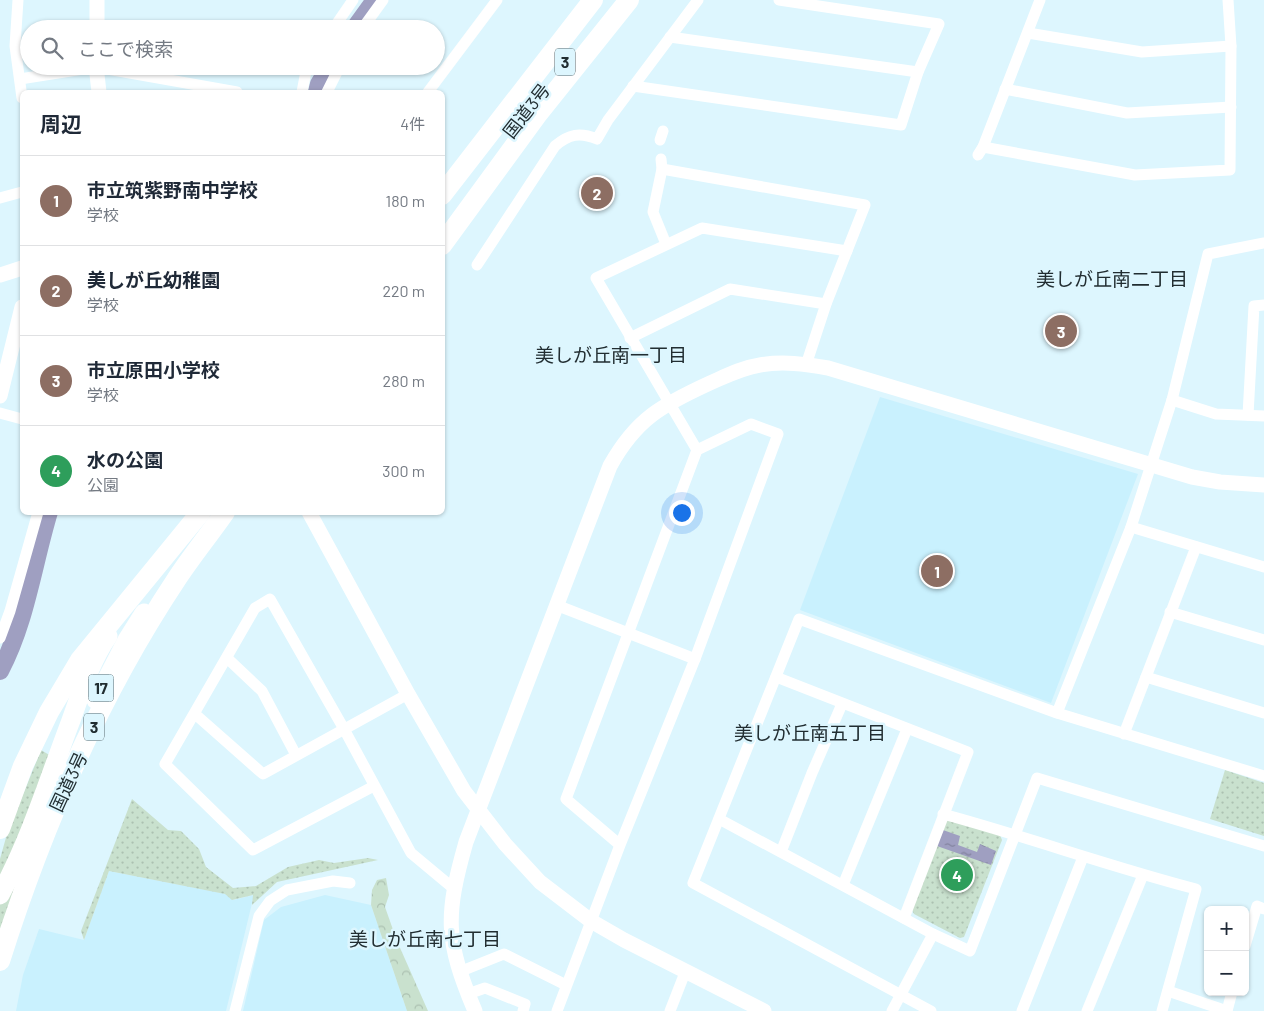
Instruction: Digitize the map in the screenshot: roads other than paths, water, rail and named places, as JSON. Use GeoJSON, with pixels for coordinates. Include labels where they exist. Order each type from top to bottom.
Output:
{"type":"FeatureCollection","features":[{"type":"Feature","properties":{"kind":"highway"},"geometry":{"type":"LineString","coordinates":[[445,175],[505,112],[577,0]]}},
{"type":"Feature","properties":{"kind":"highway","name":"国道3号"},"geometry":{"type":"LineString","coordinates":[[445,191],[593,0]]}},
{"type":"Feature","properties":{"kind":"highway","name":"国道3号"},"geometry":{"type":"LineString","coordinates":[[445,217],[505,112],[611,0]]}},
{"type":"Feature","properties":{"kind":"highway"},"geometry":{"type":"LineString","coordinates":[[445,241],[543,108],[629,0]]}},
{"type":"Feature","properties":{"kind":"highway"},"geometry":{"type":"LineString","coordinates":[[0,829],[23,766],[62,690],[86,653],[118,612],[151,575],[199,515]]}},
{"type":"Feature","properties":{"kind":"highway","name":"国道3号"},"geometry":{"type":"LineString","coordinates":[[0,961],[22,891],[44,836],[88,739],[132,654],[176,580],[223,515]]}},
{"type":"Feature","properties":{"kind":"main road","name":"17"},"geometry":{"type":"LineString","coordinates":[[0,895],[31,830],[46,784],[100,648],[151,575]]}},
{"type":"Feature","properties":{"kind":"main road","name":"17"},"geometry":{"type":"LineString","coordinates":[[40,806],[53,788],[127,640],[146,611],[176,580]]}},
{"type":"Feature","properties":{"kind":"street"},"geometry":{"type":"LineString","coordinates":[[18,0],[16,46],[21,90]]}},
{"type":"Feature","properties":{"kind":"street"},"geometry":{"type":"LineString","coordinates":[[97,0],[97,20]]}},
{"type":"Feature","properties":{"kind":"street"},"geometry":{"type":"LineString","coordinates":[[339,20],[353,0]]}},
{"type":"Feature","properties":{"kind":"street"},"geometry":{"type":"LineString","coordinates":[[369,20],[383,0]]}},
{"type":"Feature","properties":{"kind":"street"},"geometry":{"type":"LineString","coordinates":[[445,71],[497,0]]}},
{"type":"Feature","properties":{"kind":"street"},"geometry":{"type":"LineString","coordinates":[[476,265],[555,146],[564,138],[574,135],[585,134],[597,139],[698,0]]}},
{"type":"Feature","properties":{"kind":"street"},"geometry":{"type":"LineString","coordinates":[[634,86],[901,125],[918,72],[939,24],[780,0]]}},
{"type":"Feature","properties":{"kind":"street"},"geometry":{"type":"LineString","coordinates":[[1040,0],[981,151],[1135,175],[1230,170],[1231,46],[1228,0]]}},
{"type":"Feature","properties":{"kind":"street"},"geometry":{"type":"LineString","coordinates":[[1028,33],[1142,52],[1231,46]]}},
{"type":"Feature","properties":{"kind":"street"},"geometry":{"type":"LineString","coordinates":[[670,37],[918,72]]}},
{"type":"Feature","properties":{"kind":"street"},"geometry":{"type":"LineString","coordinates":[[20,80],[49,75]]}},
{"type":"Feature","properties":{"kind":"street"},"geometry":{"type":"LineString","coordinates":[[97,75],[99,90]]}},
{"type":"Feature","properties":{"kind":"street"},"geometry":{"type":"LineString","coordinates":[[130,75],[184,88],[210,90]]}},
{"type":"Feature","properties":{"kind":"street"},"geometry":{"type":"LineString","coordinates":[[302,90],[306,75]]}},
{"type":"Feature","properties":{"kind":"street"},"geometry":{"type":"LineString","coordinates":[[329,90],[336,75]]}},
{"type":"Feature","properties":{"kind":"street"},"geometry":{"type":"LineString","coordinates":[[430,90],[442,75]]}},
{"type":"Feature","properties":{"kind":"street"},"geometry":{"type":"LineString","coordinates":[[1005,89],[1127,113],[1231,108]]}},
{"type":"Feature","properties":{"kind":"street"},"geometry":{"type":"LineString","coordinates":[[666,244],[653,212],[662,164],[865,205],[826,304],[806,365]]}},
{"type":"Feature","properties":{"kind":"street"},"geometry":{"type":"LineString","coordinates":[[0,198],[20,193]]}},
{"type":"Feature","properties":{"kind":"street"},"geometry":{"type":"LineString","coordinates":[[697,450],[596,278],[702,228],[847,251]]}},
{"type":"Feature","properties":{"kind":"street"},"geometry":{"type":"LineString","coordinates":[[1057,713],[1131,527],[1172,400],[1208,254],[1264,244]]}},
{"type":"Feature","properties":{"kind":"street"},"geometry":{"type":"LineString","coordinates":[[0,275],[20,269]]}},
{"type":"Feature","properties":{"kind":"street"},"geometry":{"type":"LineString","coordinates":[[630,338],[730,289],[826,304]]}},
{"type":"Feature","properties":{"kind":"street"},"geometry":{"type":"LineString","coordinates":[[1248,415],[1254,306],[1264,305]]}},
{"type":"Feature","properties":{"kind":"street"},"geometry":{"type":"LineString","coordinates":[[0,396],[20,321]]}},
{"type":"Feature","properties":{"kind":"street"},"geometry":{"type":"LineString","coordinates":[[475,1011],[459,972],[450,921],[453,888],[466,842],[610,466],[633,432],[668,402],[739,370],[771,364],[828,368],[1151,465],[1220,482],[1264,486]]}},
{"type":"Feature","properties":{"kind":"street"},"geometry":{"type":"LineString","coordinates":[[1172,400],[1216,414],[1264,416]]}},
{"type":"Feature","properties":{"kind":"street"},"geometry":{"type":"LineString","coordinates":[[0,413],[20,418]]}},
{"type":"Feature","properties":{"kind":"street"},"geometry":{"type":"LineString","coordinates":[[557,1011],[620,845],[695,659],[778,434],[751,424],[697,450],[566,799],[620,845]]}},
{"type":"Feature","properties":{"kind":"street"},"geometry":{"type":"LineString","coordinates":[[0,638],[10,611],[37,515]]}},
{"type":"Feature","properties":{"kind":"street"},"geometry":{"type":"LineString","coordinates":[[311,515],[408,694],[478,811],[540,882],[591,921],[624,940],[764,1011]]}},
{"type":"Feature","properties":{"kind":"street"},"geometry":{"type":"LineString","coordinates":[[1131,527],[1264,567]]}},
{"type":"Feature","properties":{"kind":"street"},"geometry":{"type":"LineString","coordinates":[[1124,734],[1196,547]]}},
{"type":"Feature","properties":{"kind":"street"},"geometry":{"type":"LineString","coordinates":[[374,786],[253,850],[165,764],[228,658],[255,608],[270,599],[344,729],[374,786],[407,856],[453,888]]}},
{"type":"Feature","properties":{"kind":"street"},"geometry":{"type":"LineString","coordinates":[[556,605],[695,659]]}},
{"type":"Feature","properties":{"kind":"street"},"geometry":{"type":"LineString","coordinates":[[1170,612],[1264,640]]}},
{"type":"Feature","properties":{"kind":"street"},"geometry":{"type":"LineString","coordinates":[[931,1011],[693,883],[799,619],[1057,713],[1264,776]]}},
{"type":"Feature","properties":{"kind":"street"},"geometry":{"type":"LineString","coordinates":[[228,658],[262,692],[296,755]]}},
{"type":"Feature","properties":{"kind":"street"},"geometry":{"type":"LineString","coordinates":[[776,677],[968,752],[904,918]]}},
{"type":"Feature","properties":{"kind":"street"},"geometry":{"type":"LineString","coordinates":[[1146,677],[1264,713]]}},
{"type":"Feature","properties":{"kind":"street"},"geometry":{"type":"LineString","coordinates":[[195,714],[263,774],[408,694]]}},
{"type":"Feature","properties":{"kind":"street"},"geometry":{"type":"LineString","coordinates":[[781,852],[842,704]]}},
{"type":"Feature","properties":{"kind":"street"},"geometry":{"type":"LineString","coordinates":[[843,885],[907,729]]}},
{"type":"Feature","properties":{"kind":"street"},"geometry":{"type":"LineString","coordinates":[[719,819],[933,934],[970,951],[1037,778],[1264,846]]}},
{"type":"Feature","properties":{"kind":"street"},"geometry":{"type":"LineString","coordinates":[[943,814],[1016,834],[1143,875],[1196,889],[1162,1011]]}},
{"type":"Feature","properties":{"kind":"street"},"geometry":{"type":"LineString","coordinates":[[1022,1011],[1083,857]]}},
{"type":"Feature","properties":{"kind":"street"},"geometry":{"type":"LineString","coordinates":[[1087,1011],[1143,875]]}},
{"type":"Feature","properties":{"kind":"street"},"geometry":{"type":"LineString","coordinates":[[236,1011],[258,916],[270,901],[287,890],[333,881],[350,883]]}},
{"type":"Feature","properties":{"kind":"street"},"geometry":{"type":"LineString","coordinates":[[1249,933],[1257,906],[1264,909]]}},
{"type":"Feature","properties":{"kind":"street"},"geometry":{"type":"LineString","coordinates":[[892,1011],[933,934]]}},
{"type":"Feature","properties":{"kind":"street"},"geometry":{"type":"LineString","coordinates":[[459,972],[504,954],[566,985]]}},
{"type":"Feature","properties":{"kind":"street"},"geometry":{"type":"LineString","coordinates":[[670,1011],[686,970]]}},
{"type":"Feature","properties":{"kind":"street"},"geometry":{"type":"LineString","coordinates":[[468,994],[485,988],[525,1004],[523,1011]]}},
{"type":"Feature","properties":{"kind":"street"},"geometry":{"type":"LineString","coordinates":[[1168,991],[1227,1011],[1231,996]]}},
{"type":"Feature","properties":{"kind":"water"},"geometry":{"type":"Polygon","coordinates":[[[943,830],[960,836],[958,845],[977,852],[980,844],[996,851],[991,865],[937,846],[943,830]]]}},
{"type":"Feature","properties":{"kind":"waterway"},"geometry":{"type":"LineString","coordinates":[[361,20],[375,0]]}},
{"type":"Feature","properties":{"kind":"waterway"},"geometry":{"type":"LineString","coordinates":[[318,90],[324,75]]}},
{"type":"Feature","properties":{"kind":"waterway"},"geometry":{"type":"LineString","coordinates":[[0,671],[23,613],[48,515]]}},
{"type":"Feature","properties":{"kind":"place","name":"美しが丘幼稚園"},"geometry":{"type":"Point","coordinates":[597,193]}},
{"type":"Feature","properties":{"kind":"place","name":"市立原田小学校"},"geometry":{"type":"Point","coordinates":[1061,331]}},
{"type":"Feature","properties":{"kind":"place","name":"市立筑紫野南中学校"},"geometry":{"type":"Point","coordinates":[937,571]}},
{"type":"Feature","properties":{"kind":"place","name":"水の公園"},"geometry":{"type":"Point","coordinates":[957,875]}},
{"type":"Feature","properties":{"kind":"district","name":"美しが丘南二丁目"},"geometry":{"type":"Point","coordinates":[1112,279]}},
{"type":"Feature","properties":{"kind":"district","name":"美しが丘南一丁目"},"geometry":{"type":"Point","coordinates":[611,355]}},
{"type":"Feature","properties":{"kind":"district","name":"美しが丘南五丁目"},"geometry":{"type":"Point","coordinates":[810,733]}},
{"type":"Feature","properties":{"kind":"district","name":"美しが丘南七丁目"},"geometry":{"type":"Point","coordinates":[425,939]}}]}
